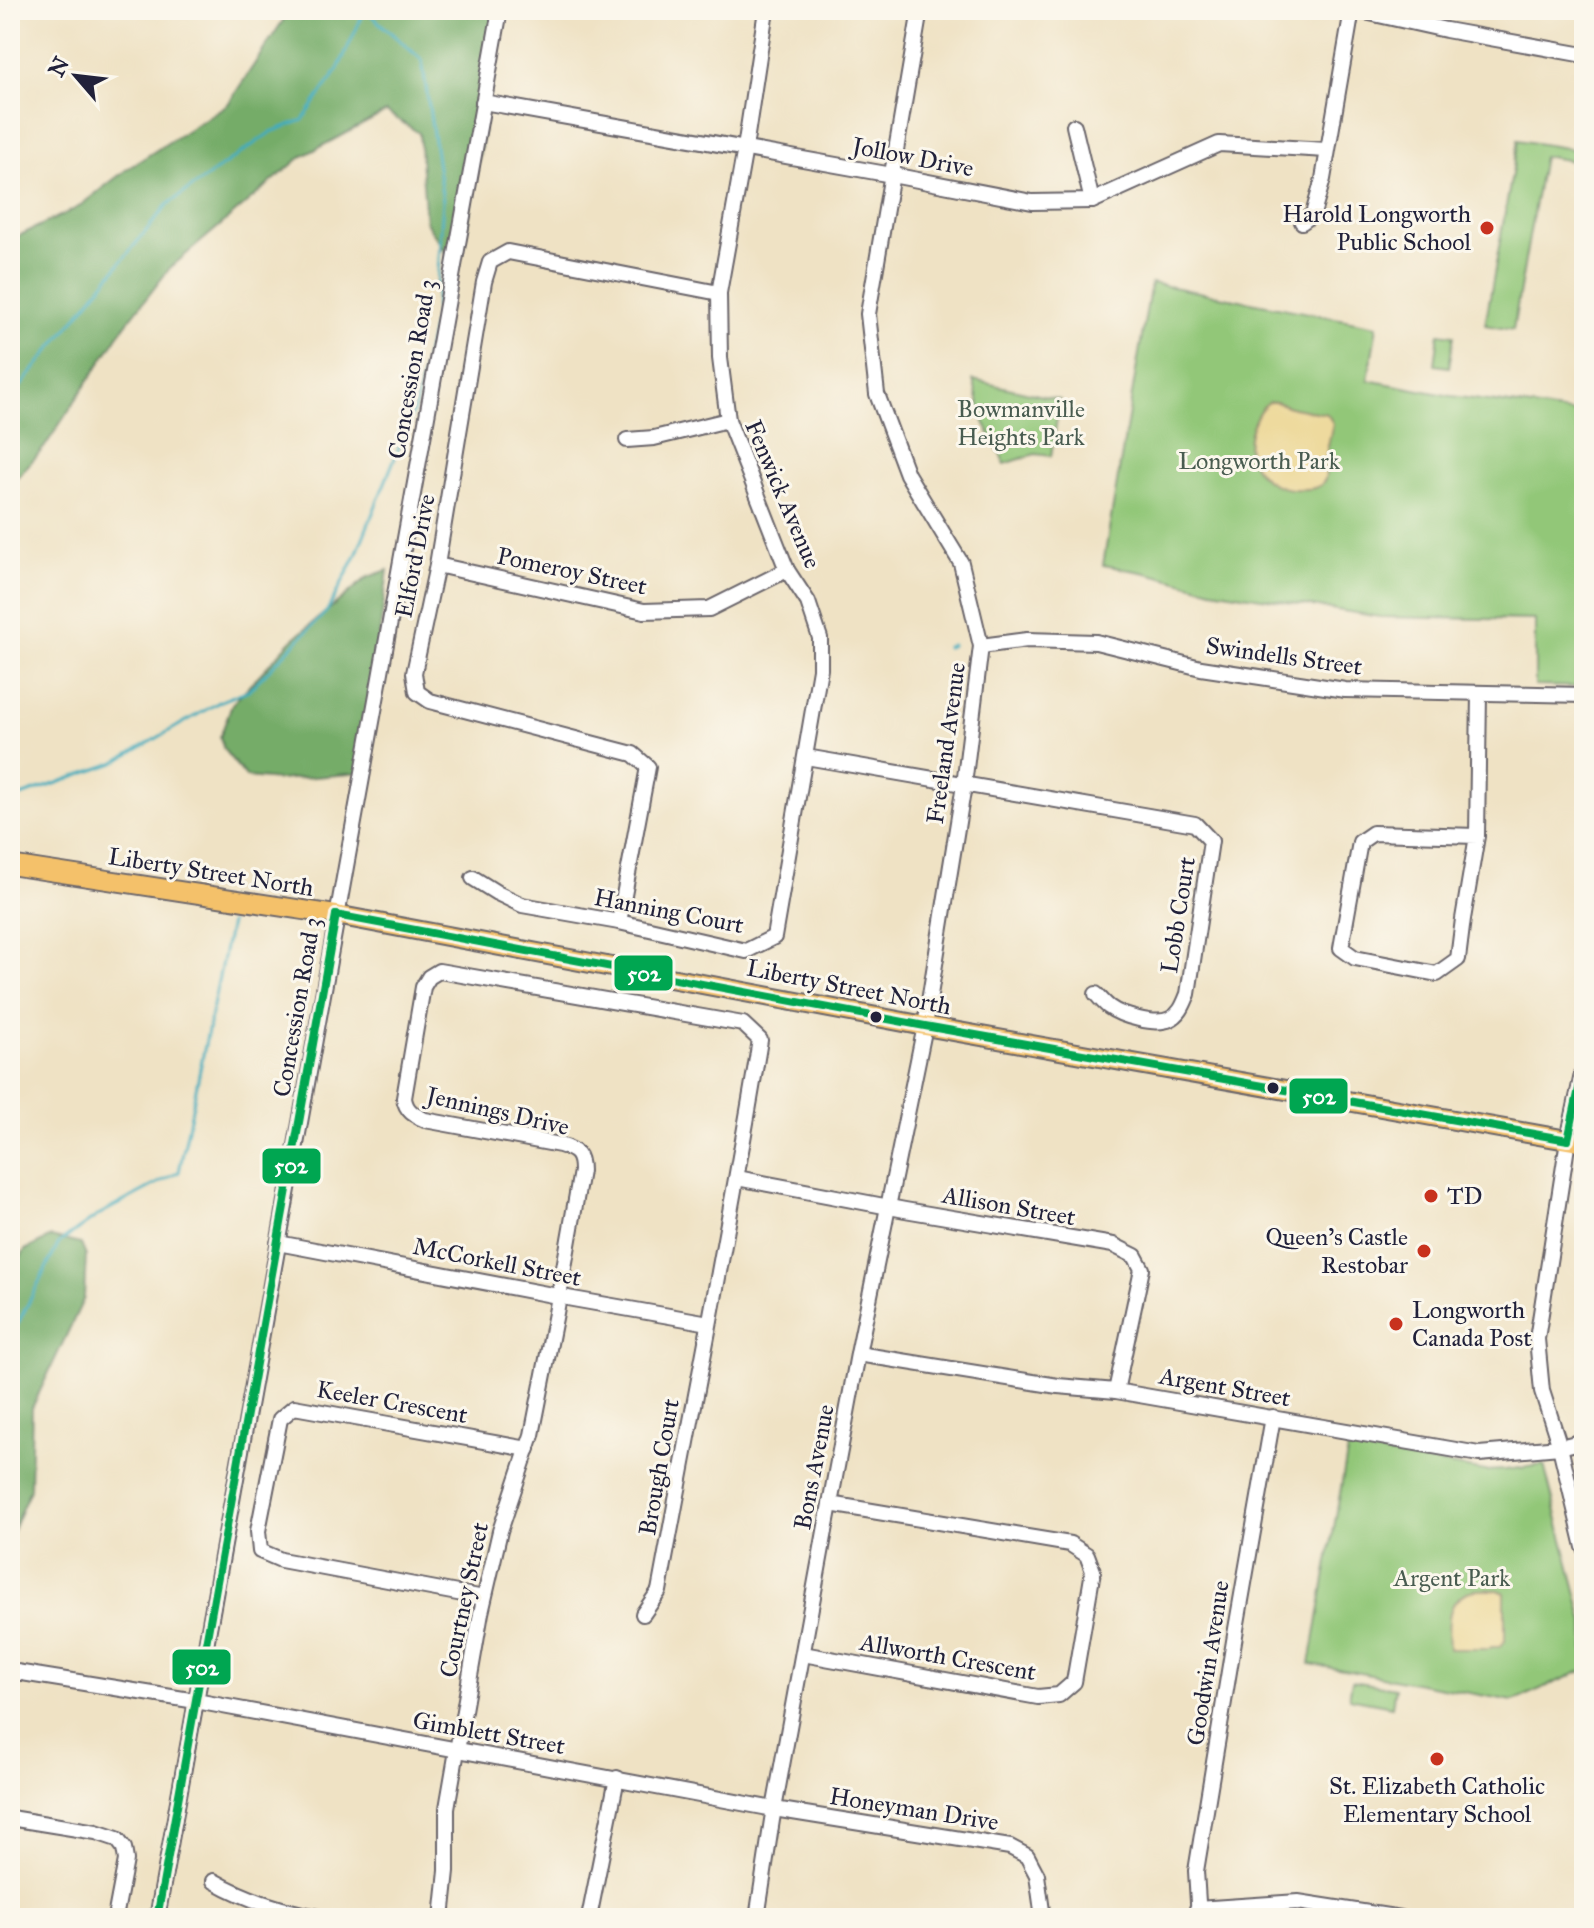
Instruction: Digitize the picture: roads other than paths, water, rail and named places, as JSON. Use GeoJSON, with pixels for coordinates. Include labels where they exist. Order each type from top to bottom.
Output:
{"type":"FeatureCollection","features":[{"type":"Feature","properties":{"kind":"main road","name":"Liberty Street North"},"geometry":{"type":"LineString","coordinates":[[10,865],[336,915],[925,1026],[1576,1141]]}},
{"type":"Feature","properties":{"kind":"street","name":"Concession Road 3"},"geometry":{"type":"LineString","coordinates":[[157,1918],[500,10]]}},
{"type":"Feature","properties":{"kind":"street","name":"Fenwick Avenue"},"geometry":{"type":"LineString","coordinates":[[766,10],[719,293],[720,358],[728,420],[787,570],[808,602],[820,638],[820,669],[806,757]]}},
{"type":"Feature","properties":{"kind":"street","name":"Freeland Avenue"},"geometry":{"type":"LineString","coordinates":[[920,10],[868,314],[877,394],[907,474],[961,563],[981,646],[964,785],[925,1026]]}},
{"type":"Feature","properties":{"kind":"street"},"geometry":{"type":"LineString","coordinates":[[1302,222],[1313,214],[1323,179],[1354,10],[1584,55]]}},
{"type":"Feature","properties":{"kind":"street","name":"Jollow Drive"},"geometry":{"type":"LineString","coordinates":[[483,102],[1032,202],[1092,201],[1219,144],[1327,150]]}},
{"type":"Feature","properties":{"kind":"street"},"geometry":{"type":"LineString","coordinates":[[1074,126],[1092,201]]}},
{"type":"Feature","properties":{"kind":"street","name":"Elford Drive"},"geometry":{"type":"LineString","coordinates":[[619,922],[648,767],[633,754],[430,701],[417,692],[414,673],[437,565],[484,282],[490,262],[508,252],[719,293]]}},
{"type":"Feature","properties":{"kind":"street"},"geometry":{"type":"LineString","coordinates":[[627,440],[654,438],[728,420]]}},
{"type":"Feature","properties":{"kind":"street","name":"Pomeroy Street"},"geometry":{"type":"LineString","coordinates":[[437,565],[644,611],[709,609],[787,570]]}},
{"type":"Feature","properties":{"kind":"street","name":"Swindells Street"},"geometry":{"type":"LineString","coordinates":[[981,646],[1027,640],[1096,642],[1201,668],[1322,688],[1584,695]]}},
{"type":"Feature","properties":{"kind":"street"},"geometry":{"type":"LineString","coordinates":[[1477,836],[1373,833],[1360,842],[1341,948],[1355,958],[1437,974],[1458,959],[1477,836],[1479,693]]}},
{"type":"Feature","properties":{"kind":"street"},"geometry":{"type":"LineString","coordinates":[[806,757],[964,785]]}},
{"type":"Feature","properties":{"kind":"street","name":"Hanning Court"},"geometry":{"type":"LineString","coordinates":[[473,878],[522,905],[619,922],[746,951],[774,937],[806,757]]}},
{"type":"Feature","properties":{"kind":"street","name":"Lobb Court"},"geometry":{"type":"LineString","coordinates":[[964,785],[1195,824],[1211,841],[1188,994],[1182,1009],[1172,1019],[1147,1021],[1111,1008],[1096,994]]}},
{"type":"Feature","properties":{"kind":"street","name":"Jennings Drive"},"geometry":{"type":"LineString","coordinates":[[559,1297],[581,1171],[577,1153],[560,1145],[425,1120],[410,1113],[405,1106],[423,987],[434,973],[444,972],[743,1024],[760,1040],[709,1323]]}},
{"type":"Feature","properties":{"kind":"street","name":"Bons Avenue"},"geometry":{"type":"LineString","coordinates":[[757,1918],[774,1809],[858,1354],[925,1026]]}},
{"type":"Feature","properties":{"kind":"street"},"geometry":{"type":"LineString","coordinates":[[1584,1065],[1576,1141],[1537,1339],[1542,1391],[1560,1447],[1584,1547]]}},
{"type":"Feature","properties":{"kind":"street","name":"Allison Street"},"geometry":{"type":"LineString","coordinates":[[737,1178],[1113,1245],[1135,1256],[1142,1269],[1116,1391]]}},
{"type":"Feature","properties":{"kind":"street","name":"McCorkell Street"},"geometry":{"type":"LineString","coordinates":[[278,1243],[709,1323]]}},
{"type":"Feature","properties":{"kind":"street","name":"Courtney Street"},"geometry":{"type":"LineString","coordinates":[[442,1918],[447,1871],[447,1808],[484,1598],[500,1531],[528,1449],[559,1297]]}},
{"type":"Feature","properties":{"kind":"street","name":"Brough Court"},"geometry":{"type":"LineString","coordinates":[[643,1614],[659,1591],[709,1323]]}},
{"type":"Feature","properties":{"kind":"street","name":"Argent Street"},"geometry":{"type":"LineString","coordinates":[[858,1354],[1058,1386],[1116,1391],[1479,1454],[1560,1447],[1584,1441]]}},
{"type":"Feature","properties":{"kind":"street","name":"Keeler Crescent"},"geometry":{"type":"LineString","coordinates":[[484,1598],[281,1560],[260,1551],[258,1531],[280,1419],[294,1407],[528,1449]]}},
{"type":"Feature","properties":{"kind":"street","name":"Goodwin Avenue"},"geometry":{"type":"LineString","coordinates":[[1198,1913],[1196,1871],[1273,1417]]}},
{"type":"Feature","properties":{"kind":"street","name":"Allworth Crescent"},"geometry":{"type":"LineString","coordinates":[[803,1654],[1038,1697],[1059,1695],[1074,1682],[1093,1571],[1087,1555],[1070,1544],[830,1504]]}},
{"type":"Feature","properties":{"kind":"street","name":"Gimblett Street"},"geometry":{"type":"LineString","coordinates":[[10,1671],[196,1701],[774,1809]]}},
{"type":"Feature","properties":{"kind":"street"},"geometry":{"type":"LineString","coordinates":[[589,1918],[617,1778]]}},
{"type":"Feature","properties":{"kind":"street","name":"Honeyman Drive"},"geometry":{"type":"LineString","coordinates":[[774,1809],[1010,1847],[1027,1856],[1037,1875],[1043,1918]]}},
{"type":"Feature","properties":{"kind":"street"},"geometry":{"type":"LineString","coordinates":[[10,1818],[96,1832],[117,1839],[124,1848],[126,1860],[115,1918]]}},
{"type":"Feature","properties":{"kind":"street"},"geometry":{"type":"LineString","coordinates":[[214,1881],[230,1891],[324,1918]]}},
{"type":"Feature","properties":{"kind":"street"},"geometry":{"type":"LineString","coordinates":[[1198,1913],[1298,1902],[1391,1917]]}},
{"type":"Feature","properties":{"kind":"waterway"},"geometry":{"type":"LineString","coordinates":[[10,396],[167,205],[271,132],[303,120],[338,69],[365,10]]}},
{"type":"Feature","properties":{"kind":"waterway"},"geometry":{"type":"LineString","coordinates":[[10,804],[18,797],[114,763],[221,701],[249,690],[327,611],[355,558],[415,407],[435,315],[443,201],[422,60],[365,10]]}},
{"type":"Feature","properties":{"kind":"waterway"},"geometry":{"type":"LineString","coordinates":[[947,647],[952,645]]}},
{"type":"Feature","properties":{"kind":"waterway"},"geometry":{"type":"LineString","coordinates":[[10,1339],[59,1243],[100,1214],[179,1172],[230,923]]}},
{"type":"Feature","properties":{"kind":"place","name":"Harold Longworth Public School"},"geometry":{"type":"Point","coordinates":[1487,228]}},
{"type":"Feature","properties":{"kind":"place","name":"TD"},"geometry":{"type":"Point","coordinates":[1431,1196]}},
{"type":"Feature","properties":{"kind":"place","name":"Queen's Castle Restobar"},"geometry":{"type":"Point","coordinates":[1424,1251]}},
{"type":"Feature","properties":{"kind":"place","name":"Longworth Canada Post"},"geometry":{"type":"Point","coordinates":[1396,1324]}},
{"type":"Feature","properties":{"kind":"place","name":"St. Elizabeth Catholic Elementary School"},"geometry":{"type":"Point","coordinates":[1437,1759]}},
{"type":"Feature","properties":{"kind":"park label","name":"Bowmanville Heights Park"},"geometry":{"type":"Point","coordinates":[1021,423]}},
{"type":"Feature","properties":{"kind":"park label","name":"Longworth Park"},"geometry":{"type":"Point","coordinates":[1259,461]}},
{"type":"Feature","properties":{"kind":"park label","name":"Argent Park"},"geometry":{"type":"Point","coordinates":[1452,1578]}}]}
